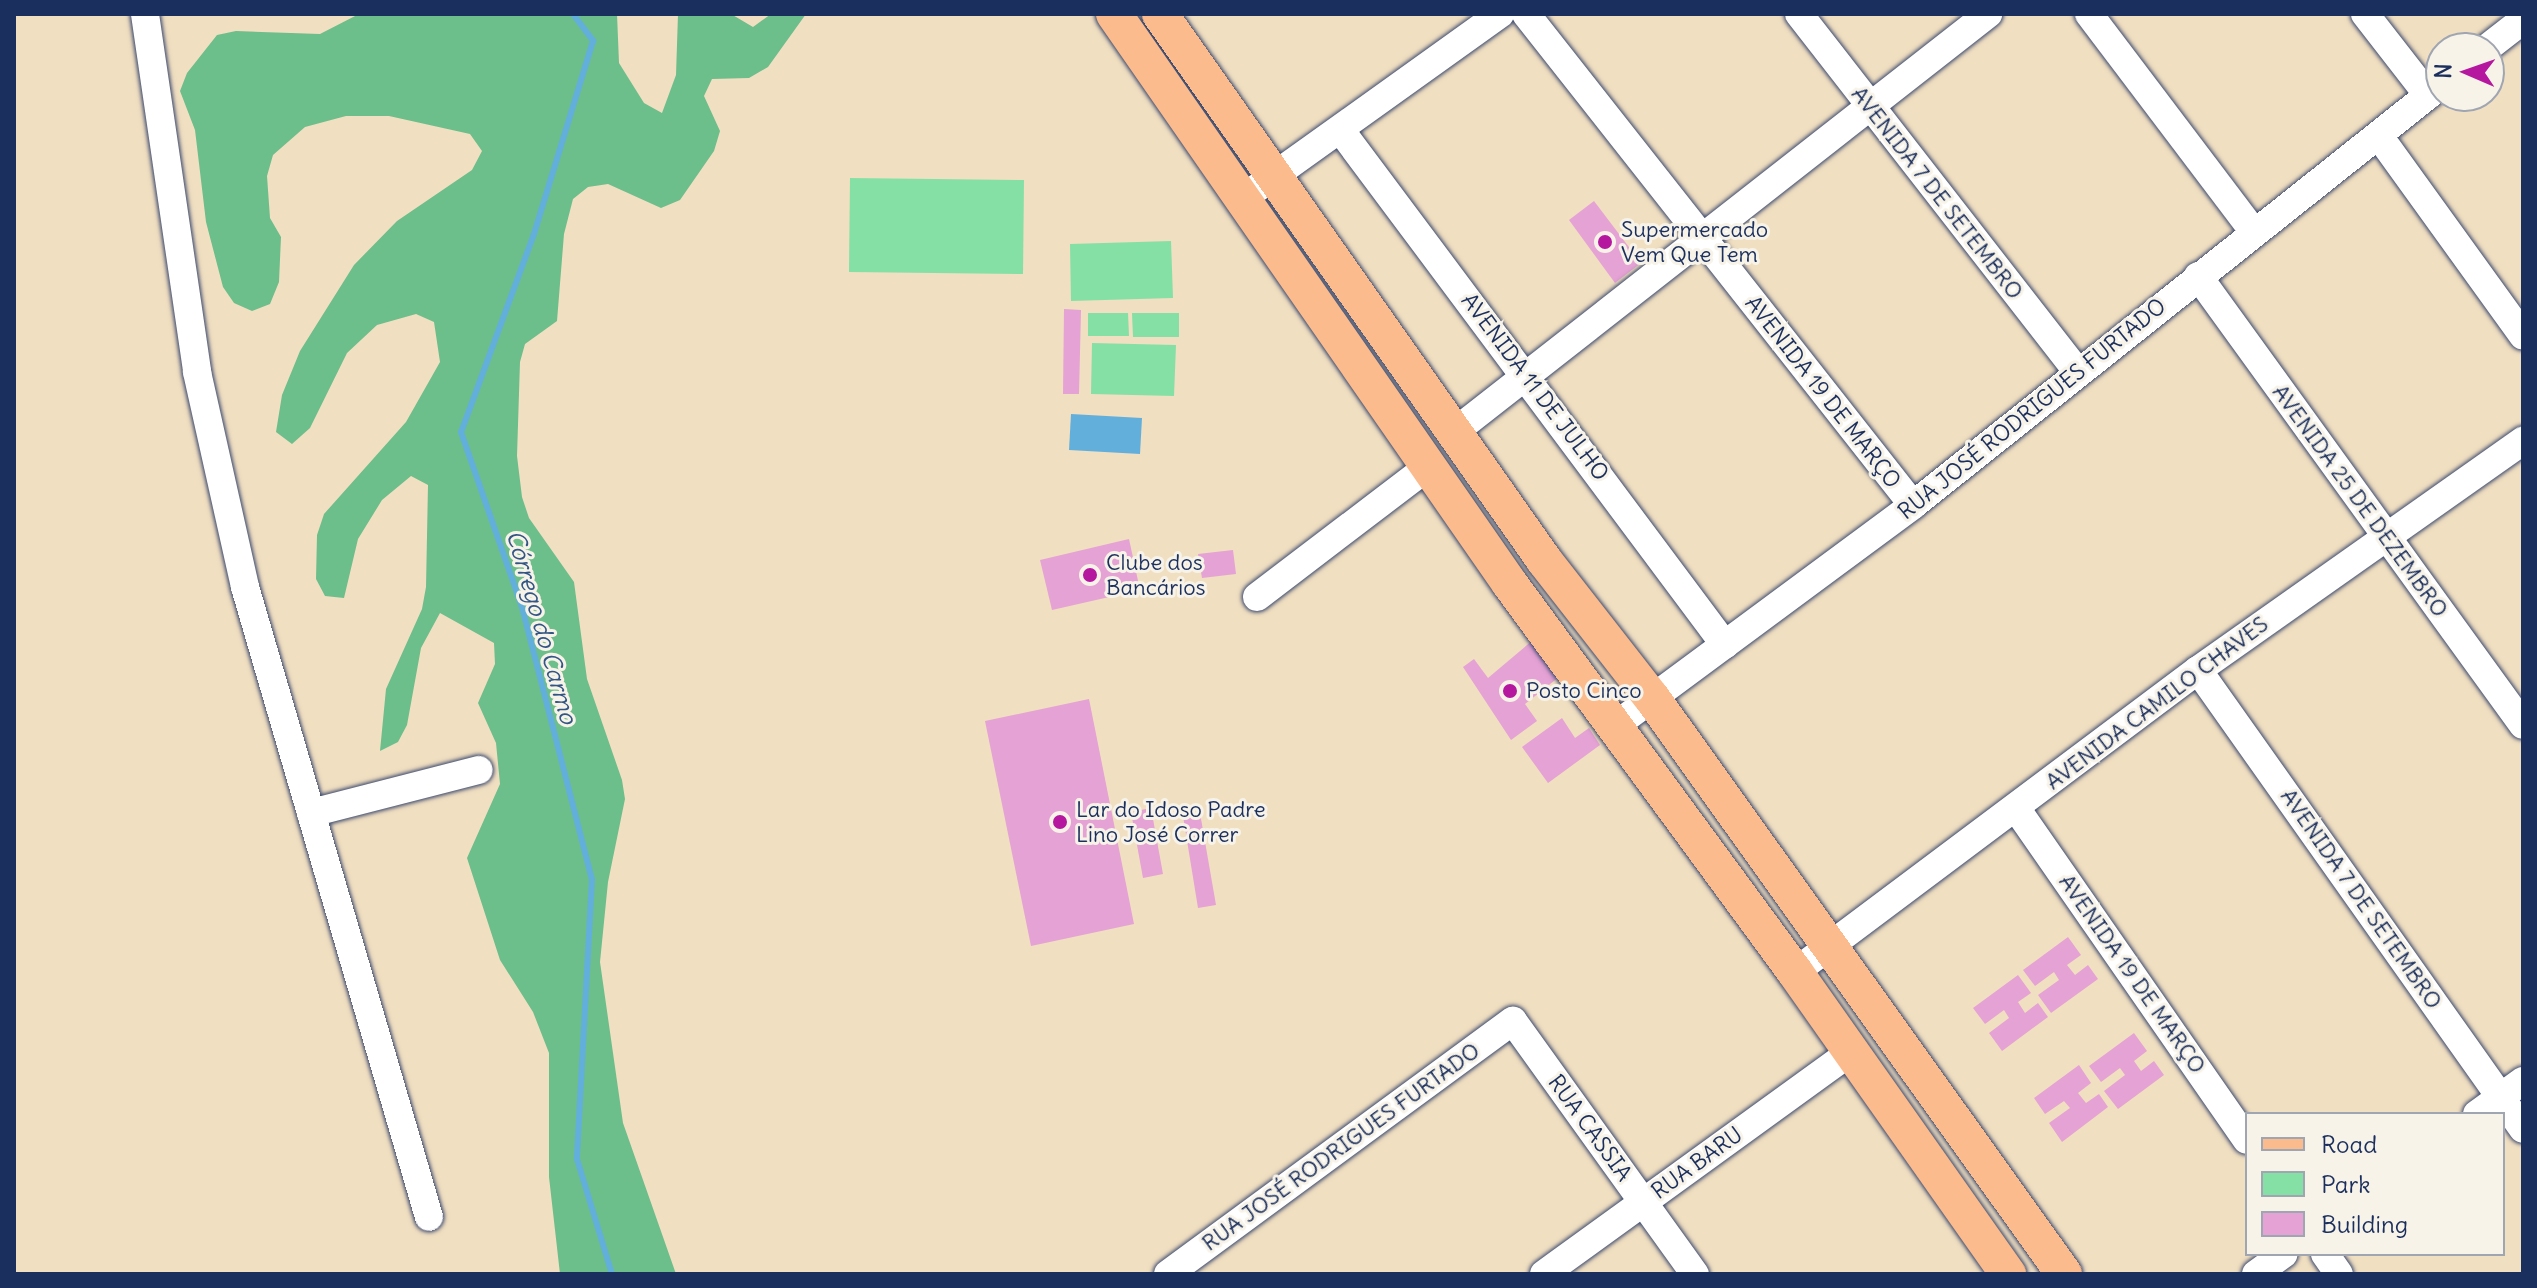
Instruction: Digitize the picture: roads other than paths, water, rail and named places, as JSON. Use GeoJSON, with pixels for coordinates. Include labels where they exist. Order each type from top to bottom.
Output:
{"type":"FeatureCollection","features":[{"type":"Feature","properties":{"kind":"main road"},"geometry":{"type":"LineString","coordinates":[[1114,14],[1510,584],[1795,972],[2008,1274]]}},
{"type":"Feature","properties":{"kind":"main road"},"geometry":{"type":"LineString","coordinates":[[1160,14],[1544,560],[1652,698],[2064,1274]]}},
{"type":"Feature","properties":{"kind":"main road"},"geometry":{"type":"LineString","coordinates":[[1510,584],[1544,560]]}},
{"type":"Feature","properties":{"kind":"street"},"geometry":{"type":"LineString","coordinates":[[145,14],[197,372],[245,587],[429,1217]]}},
{"type":"Feature","properties":{"kind":"street"},"geometry":{"type":"LineString","coordinates":[[1239,198],[1342,132],[1500,14]]}},
{"type":"Feature","properties":{"kind":"street","name":"AVENIDA 19 DE MARÇO"},"geometry":{"type":"LineString","coordinates":[[1526,14],[1913,505]]}},
{"type":"Feature","properties":{"kind":"street","name":"AVENIDA 7 DE SETEMBRO"},"geometry":{"type":"LineString","coordinates":[[1799,14],[2077,371]]}},
{"type":"Feature","properties":{"kind":"street"},"geometry":{"type":"LineString","coordinates":[[1453,433],[1529,377],[1988,14]]}},
{"type":"Feature","properties":{"kind":"street"},"geometry":{"type":"LineString","coordinates":[[2089,14],[2254,232]]}},
{"type":"Feature","properties":{"kind":"street"},"geometry":{"type":"LineString","coordinates":[[2365,14],[2425,79]]}},
{"type":"Feature","properties":{"kind":"street"},"geometry":{"type":"LineString","coordinates":[[2505,34],[2523,20]]}},
{"type":"Feature","properties":{"kind":"street","name":"RUA JOSÉ RODRIGUES FURTADO"},"geometry":{"type":"LineString","coordinates":[[1616,725],[1913,505],[2077,371],[2425,98]]}},
{"type":"Feature","properties":{"kind":"street","name":"AVENIDA 11 DE JULHO"},"geometry":{"type":"LineString","coordinates":[[1342,132],[1529,377],[1725,645]]}},
{"type":"Feature","properties":{"kind":"street"},"geometry":{"type":"LineString","coordinates":[[2379,136],[2523,336]]}},
{"type":"Feature","properties":{"kind":"street","name":"AVENIDA 25 DE DEZEMBRO"},"geometry":{"type":"LineString","coordinates":[[2198,276],[2523,725]]}},
{"type":"Feature","properties":{"kind":"street","name":"AVENIDA CAMILO CHAVES"},"geometry":{"type":"LineString","coordinates":[[1795,972],[2198,670],[2523,441]]}},
{"type":"Feature","properties":{"kind":"street"},"geometry":{"type":"LineString","coordinates":[[1257,597],[1430,465]]}},
{"type":"Feature","properties":{"kind":"street","name":"AVENIDA 7 DE SETEMBRO"},"geometry":{"type":"LineString","coordinates":[[2198,670],[2512,1089],[2523,1129]]}},
{"type":"Feature","properties":{"kind":"street"},"geometry":{"type":"LineString","coordinates":[[311,813],[479,770]]}},
{"type":"Feature","properties":{"kind":"street","name":"AVENIDA 19 DE MARÇO"},"geometry":{"type":"LineString","coordinates":[[2016,808],[2245,1137]]}},
{"type":"Feature","properties":{"kind":"street","name":"RUA JOSÉ RODRIGUES FURTADO"},"geometry":{"type":"LineString","coordinates":[[1168,1274],[1513,1021]]}},
{"type":"Feature","properties":{"kind":"street","name":"RUA CASSIA"},"geometry":{"type":"LineString","coordinates":[[1513,1021],[1695,1274]]}},
{"type":"Feature","properties":{"kind":"street","name":"RUA BARU"},"geometry":{"type":"LineString","coordinates":[[1544,1274],[1851,1052]]}},
{"type":"Feature","properties":{"kind":"street"},"geometry":{"type":"LineString","coordinates":[[2480,1112],[2512,1089]]}},
{"type":"Feature","properties":{"kind":"street"},"geometry":{"type":"LineString","coordinates":[[2256,1274],[2281,1256]]}},
{"type":"Feature","properties":{"kind":"street"},"geometry":{"type":"LineString","coordinates":[[2326,1256],[2339,1274]]}},
{"type":"Feature","properties":{"kind":"water"},"geometry":{"type":"Polygon","coordinates":[[[1071,414],[1142,418],[1140,454],[1069,450],[1071,414]]]}},
{"type":"Feature","properties":{"kind":"waterway","name":"Córrego do Carmo"},"geometry":{"type":"LineString","coordinates":[[573,14],[593,41],[534,234],[461,432],[522,607],[592,879],[577,1159],[612,1274]]}},
{"type":"Feature","properties":{"kind":"place","name":"Supermercado Vem Que Tem"},"geometry":{"type":"Point","coordinates":[1605,242]}},
{"type":"Feature","properties":{"kind":"place","name":"Clube dos Bancários"},"geometry":{"type":"Point","coordinates":[1090,575]}},
{"type":"Feature","properties":{"kind":"place","name":"Posto Cinco"},"geometry":{"type":"Point","coordinates":[1510,691]}},
{"type":"Feature","properties":{"kind":"place","name":"Lar do Idoso Padre Lino José Correr"},"geometry":{"type":"Point","coordinates":[1060,822]}}]}
